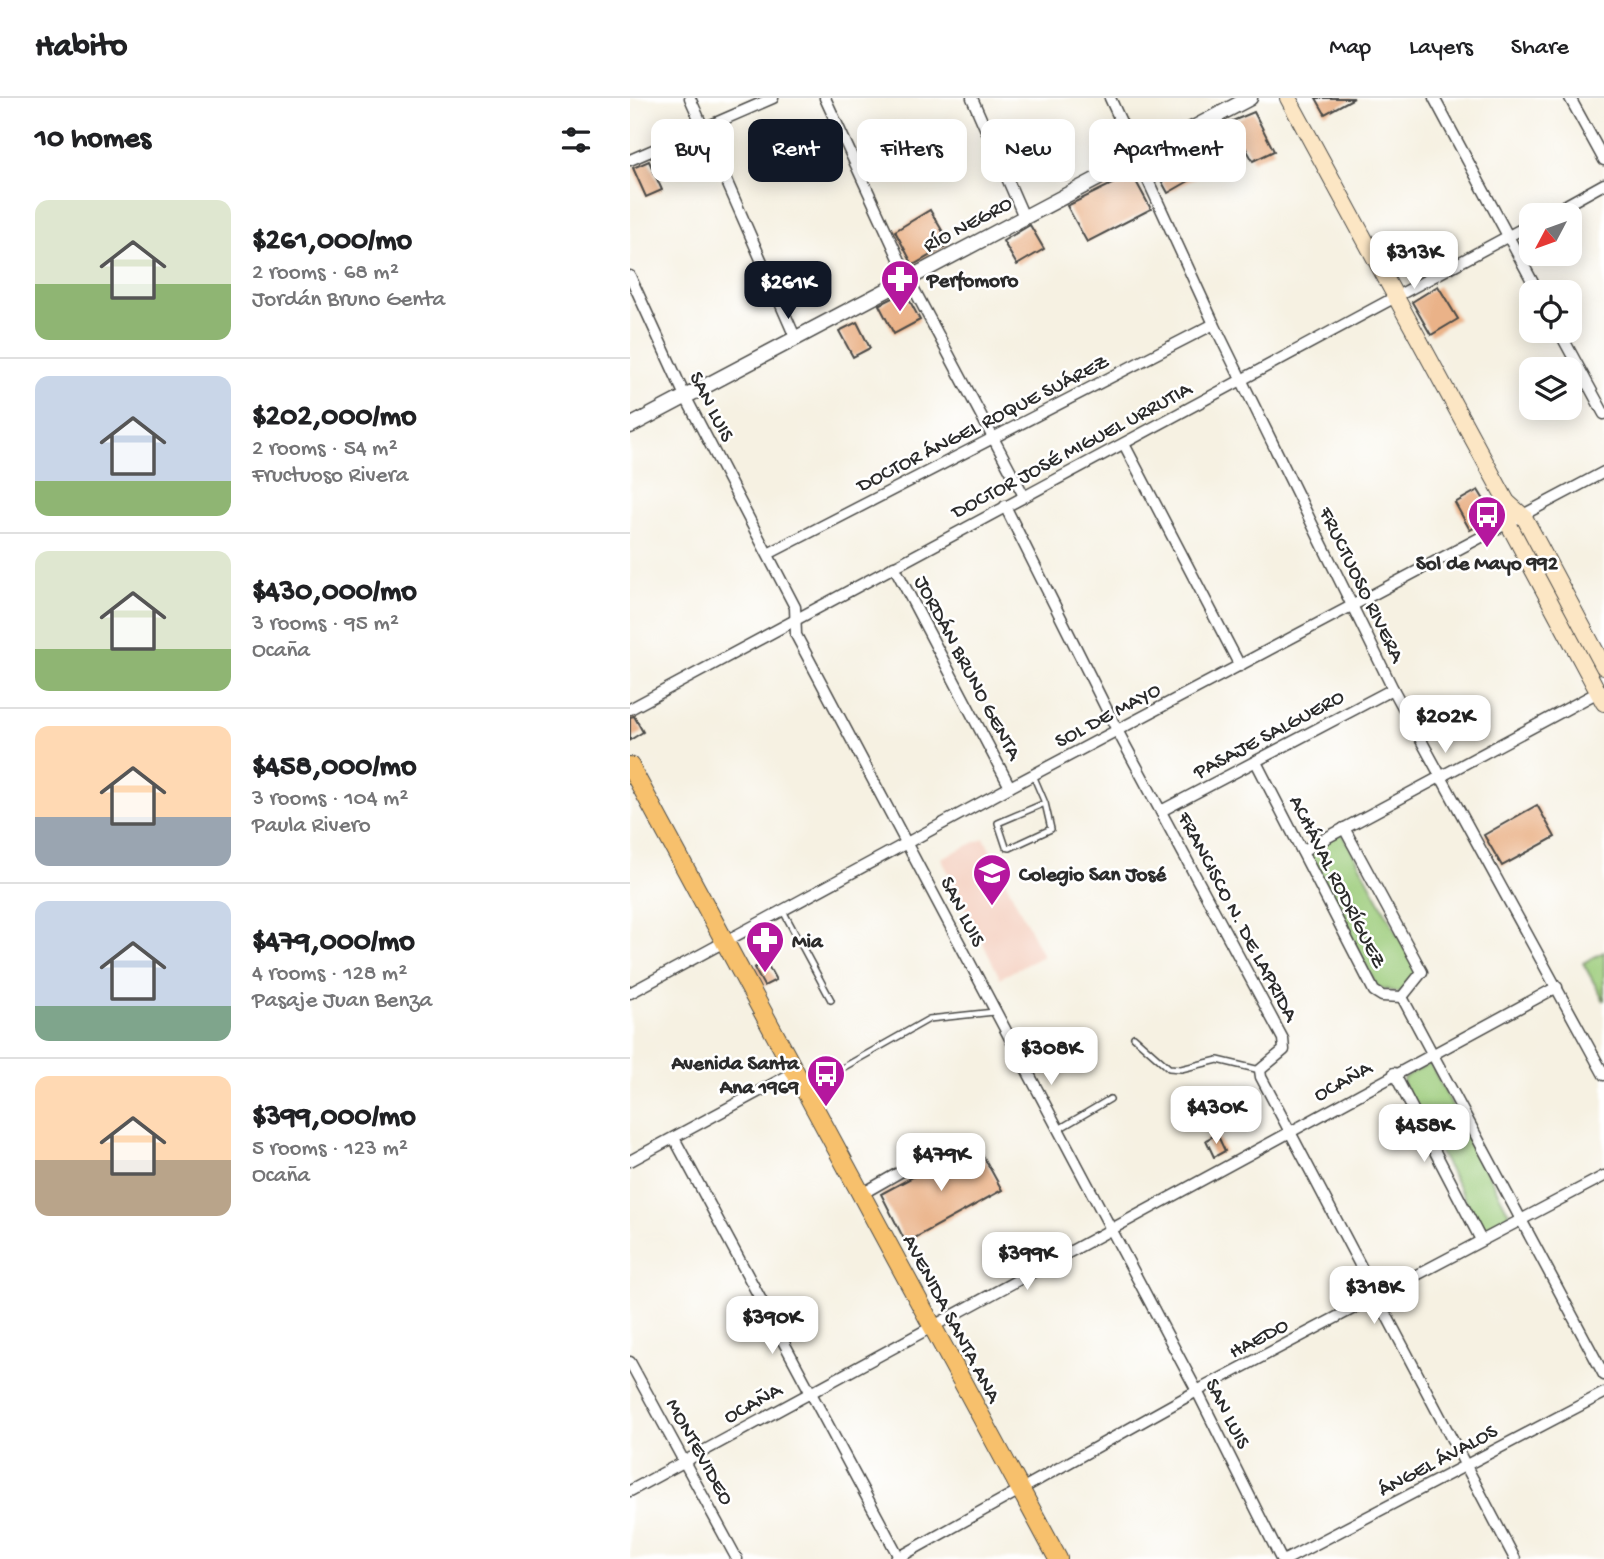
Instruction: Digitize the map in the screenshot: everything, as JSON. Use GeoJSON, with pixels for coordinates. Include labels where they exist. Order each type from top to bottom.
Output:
{"type":"FeatureCollection","features":[{"type":"Feature","properties":{"kind":"main road"},"geometry":{"type":"LineString","coordinates":[[1288,98],[1507,502],[1602,695]]}},
{"type":"Feature","properties":{"kind":"main road"},"geometry":{"type":"LineString","coordinates":[[1516,521],[1604,667]]}},
{"type":"Feature","properties":{"kind":"main road","name":"AVENIDA SANTA ANA"},"geometry":{"type":"LineString","coordinates":[[630,766],[930,1327],[1058,1559]]}},
{"type":"Feature","properties":{"kind":"street"},"geometry":{"type":"LineString","coordinates":[[690,98],[699,119]]}},
{"type":"Feature","properties":{"kind":"street"},"geometry":{"type":"LineString","coordinates":[[726,119],[773,98]]}},
{"type":"Feature","properties":{"kind":"street"},"geometry":{"type":"LineString","coordinates":[[825,98],[908,278],[1024,496]]}},
{"type":"Feature","properties":{"kind":"street"},"geometry":{"type":"LineString","coordinates":[[972,98],[1024,217]]}},
{"type":"Feature","properties":{"kind":"street","name":"FRUCTUOSO RIVERA"},"geometry":{"type":"LineString","coordinates":[[1110,98],[1119,119]]}},
{"type":"Feature","properties":{"kind":"street","name":"RÍO NEGRO"},"geometry":{"type":"LineString","coordinates":[[1211,119],[1250,98]]}},
{"type":"Feature","properties":{"kind":"street"},"geometry":{"type":"LineString","coordinates":[[1434,98],[1531,280]]}},
{"type":"Feature","properties":{"kind":"street"},"geometry":{"type":"LineString","coordinates":[[1570,98],[1604,160]]}},
{"type":"Feature","properties":{"kind":"street"},"geometry":{"type":"LineString","coordinates":[[630,160],[651,151]]}},
{"type":"Feature","properties":{"kind":"street"},"geometry":{"type":"LineString","coordinates":[[727,182],[795,337]]}},
{"type":"Feature","properties":{"kind":"street","name":"RÍO NEGRO"},"geometry":{"type":"LineString","coordinates":[[630,426],[1092,182]]}},
{"type":"Feature","properties":{"kind":"street","name":"FRUCTUOSO RIVERA"},"geometry":{"type":"LineString","coordinates":[[1147,182],[1393,689],[1604,1075]]}},
{"type":"Feature","properties":{"kind":"street"},"geometry":{"type":"LineString","coordinates":[[1570,203],[1604,184]]}},
{"type":"Feature","properties":{"kind":"street","name":"DOCTOR JOSÉ MIGUEL URRUTIA"},"geometry":{"type":"LineString","coordinates":[[630,709],[1519,231]]}},
{"type":"Feature","properties":{"kind":"street","name":"SAN LUIS"},"geometry":{"type":"LineString","coordinates":[[630,276],[685,396],[795,607],[796,635],[907,842],[1108,1230],[1197,1391],[1281,1559]]}},
{"type":"Feature","properties":{"kind":"street","name":"DOCTOR ÁNGEL ROQUE SUÁREZ"},"geometry":{"type":"LineString","coordinates":[[768,554],[1214,324]]}},
{"type":"Feature","properties":{"kind":"street"},"geometry":{"type":"LineString","coordinates":[[1566,343],[1604,414]]}},
{"type":"Feature","properties":{"kind":"street"},"geometry":{"type":"LineString","coordinates":[[1124,444],[1240,666]]}},
{"type":"Feature","properties":{"kind":"street","name":"SOL DE MAYO"},"geometry":{"type":"LineString","coordinates":[[630,993],[907,842],[1604,472]]}},
{"type":"Feature","properties":{"kind":"street","name":"FRANCISCO N. DE LAPRIDA"},"geometry":{"type":"LineString","coordinates":[[1005,506],[1117,730],[1283,1039],[1284,1050],[1260,1070]]}},
{"type":"Feature","properties":{"kind":"street","name":"JORDÁN BRUNO GENTA"},"geometry":{"type":"LineString","coordinates":[[894,566],[1010,787]]}},
{"type":"Feature","properties":{"kind":"street","name":"PASAJE SALGUERO"},"geometry":{"type":"LineString","coordinates":[[1161,811],[1393,689]]}},
{"type":"Feature","properties":{"kind":"street"},"geometry":{"type":"LineString","coordinates":[[1302,850],[1441,775],[1602,695]]}},
{"type":"Feature","properties":{"kind":"street","name":"ACHÁVAL RODRÍGUEZ"},"geometry":{"type":"LineString","coordinates":[[1256,762],[1374,991],[1381,996],[1402,997],[1422,972],[1344,828]]}},
{"type":"Feature","properties":{"kind":"street","name":"OCAÑA"},"geometry":{"type":"LineString","coordinates":[[630,1491],[1394,1073],[1557,987]]}},
{"type":"Feature","properties":{"kind":"street"},"geometry":{"type":"LineString","coordinates":[[1402,997],[1523,1218],[1604,1375]]}},
{"type":"Feature","properties":{"kind":"street"},"geometry":{"type":"LineString","coordinates":[[1260,1070],[1261,1077],[1515,1559]]}},
{"type":"Feature","properties":{"kind":"street"},"geometry":{"type":"LineString","coordinates":[[630,1161],[795,1072]]}},
{"type":"Feature","properties":{"kind":"street"},"geometry":{"type":"LineString","coordinates":[[1394,1073],[1481,1240]]}},
{"type":"Feature","properties":{"kind":"street"},"geometry":{"type":"LineString","coordinates":[[674,1138],[898,1559]]}},
{"type":"Feature","properties":{"kind":"street"},"geometry":{"type":"LineString","coordinates":[[860,1195],[949,1144]]}},
{"type":"Feature","properties":{"kind":"street","name":"HAEDO"},"geometry":{"type":"LineString","coordinates":[[898,1559],[1197,1391],[1604,1176]]}},
{"type":"Feature","properties":{"kind":"street","name":"MONTEVIDEO"},"geometry":{"type":"LineString","coordinates":[[630,1362],[737,1559]]}},
{"type":"Feature","properties":{"kind":"street","name":"ÁNGEL ÁVALOS"},"geometry":{"type":"LineString","coordinates":[[1287,1559],[1604,1393]]}},
{"type":"Feature","properties":{"kind":"lane"},"geometry":{"type":"LineString","coordinates":[[1033,775],[1045,803],[1051,826],[1049,831],[1010,848],[1006,847],[998,823],[1045,803]]}},
{"type":"Feature","properties":{"kind":"lane"},"geometry":{"type":"LineString","coordinates":[[782,909],[831,1000]]}},
{"type":"Feature","properties":{"kind":"lane"},"geometry":{"type":"LineString","coordinates":[[804,1090],[929,1019],[994,1012]]}},
{"type":"Feature","properties":{"kind":"lane"},"geometry":{"type":"LineString","coordinates":[[1134,1037],[1170,1068],[1181,1069],[1218,1060],[1260,1070]]}},
{"type":"Feature","properties":{"kind":"lane"},"geometry":{"type":"LineString","coordinates":[[1056,1130],[1110,1099]]}},
{"type":"Feature","properties":{"kind":"shaded area","name":"Colegio San José"},"geometry":{"type":"Polygon","coordinates":[[[984,838],[1043,956],[1000,978],[941,858],[984,838]]]}},
{"type":"Feature","properties":{"kind":"green space"},"geometry":{"type":"Polygon","coordinates":[[[1342,832],[1418,972],[1400,993],[1377,987],[1306,851],[1342,832]]]}},
{"type":"Feature","properties":{"kind":"green space"},"geometry":{"type":"Polygon","coordinates":[[[1604,952],[1604,1001],[1583,963],[1604,952]]]}},
{"type":"Feature","properties":{"kind":"green space"},"geometry":{"type":"Polygon","coordinates":[[[1430,1063],[1512,1219],[1484,1234],[1403,1084],[1403,1078],[1430,1063]]]}},
{"type":"Feature","properties":{"kind":"building"},"geometry":{"type":"Polygon","coordinates":[[[1316,98],[1354,98],[1325,114],[1316,98]]]}},
{"type":"Feature","properties":{"kind":"building"},"geometry":{"type":"Polygon","coordinates":[[[1254,112],[1274,151],[1253,161],[1246,149],[1246,119],[1237,119],[1254,112]]]}},
{"type":"Feature","properties":{"kind":"building"},"geometry":{"type":"Polygon","coordinates":[[[649,161],[651,182],[658,182],[662,190],[646,197],[633,168],[649,161]]]}},
{"type":"Feature","properties":{"kind":"building"},"geometry":{"type":"Polygon","coordinates":[[[1116,182],[1136,182],[1151,209],[1087,242],[1067,206],[1116,182]]]}},
{"type":"Feature","properties":{"kind":"building"},"geometry":{"type":"Polygon","coordinates":[[[1162,182],[1187,182],[1168,193],[1162,182]]]}},
{"type":"Feature","properties":{"kind":"building"},"geometry":{"type":"Polygon","coordinates":[[[930,210],[950,244],[913,265],[895,231],[930,210]]]}},
{"type":"Feature","properties":{"kind":"building"},"geometry":{"type":"Polygon","coordinates":[[[1030,225],[1044,249],[1017,265],[1003,241],[1030,225]]]}},
{"type":"Feature","properties":{"kind":"building"},"geometry":{"type":"Polygon","coordinates":[[[1438,286],[1458,319],[1431,335],[1412,302],[1438,286]]]}},
{"type":"Feature","properties":{"kind":"building","name":"Perfomoro"},"geometry":{"type":"Polygon","coordinates":[[[905,292],[920,320],[894,334],[879,305],[905,292]]]}},
{"type":"Feature","properties":{"kind":"building"},"geometry":{"type":"Polygon","coordinates":[[[857,322],[870,348],[853,357],[839,331],[857,322]]]}},
{"type":"Feature","properties":{"kind":"building"},"geometry":{"type":"Polygon","coordinates":[[[1478,490],[1494,516],[1470,530],[1455,503],[1478,490]]]}},
{"type":"Feature","properties":{"kind":"building"},"geometry":{"type":"Polygon","coordinates":[[[634,716],[643,732],[630,740],[630,717],[634,716]]]}},
{"type":"Feature","properties":{"kind":"building"},"geometry":{"type":"Polygon","coordinates":[[[1537,805],[1555,837],[1502,866],[1484,835],[1537,805]]]}},
{"type":"Feature","properties":{"kind":"building","name":"Mia"},"geometry":{"type":"Polygon","coordinates":[[[766,962],[776,980],[764,986],[754,968],[766,962]]]}},
{"type":"Feature","properties":{"kind":"building"},"geometry":{"type":"Polygon","coordinates":[[[1217,1134],[1225,1151],[1214,1157],[1206,1140],[1217,1134]]]}},
{"type":"Feature","properties":{"kind":"building"},"geometry":{"type":"Polygon","coordinates":[[[976,1143],[1002,1190],[906,1243],[881,1194],[976,1143]]]}},
{"type":"Feature","properties":{"kind":"place","name":"Perfomoro"},"geometry":{"type":"Point","coordinates":[900,313]}},
{"type":"Feature","properties":{"kind":"place","name":"Sol de Mayo 992"},"geometry":{"type":"Point","coordinates":[1487,549]}},
{"type":"Feature","properties":{"kind":"place","name":"Colegio San José"},"geometry":{"type":"Point","coordinates":[992,907]}},
{"type":"Feature","properties":{"kind":"place","name":"Mia"},"geometry":{"type":"Point","coordinates":[765,974]}},
{"type":"Feature","properties":{"kind":"place","name":"Avenida Santa Ana 1969"},"geometry":{"type":"Point","coordinates":[826,1108]}}]}
